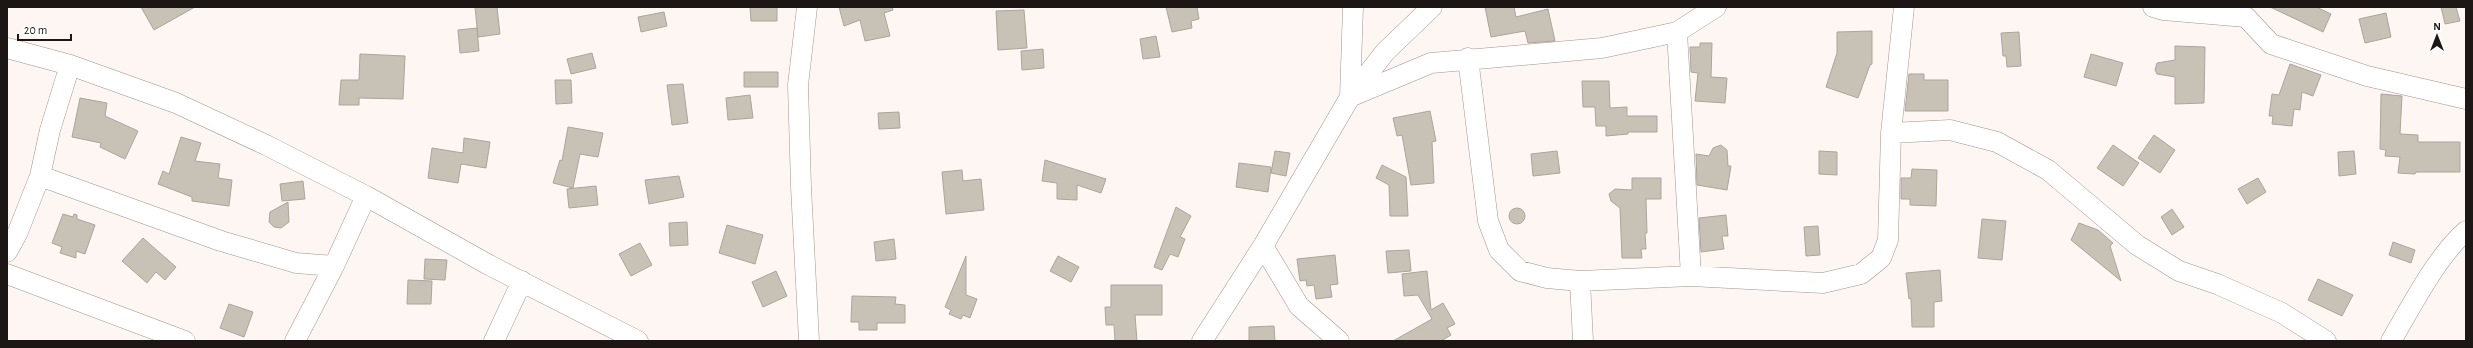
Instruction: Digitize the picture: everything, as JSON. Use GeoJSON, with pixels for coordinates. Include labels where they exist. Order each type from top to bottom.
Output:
{"type":"FeatureCollection","features":[{"type":"Feature","properties":{"kind":"street"},"geometry":{"type":"LineString","coordinates":[[807,7],[798,85],[800,187],[808,341]]}},
{"type":"Feature","properties":{"kind":"street"},"geometry":{"type":"LineString","coordinates":[[1350,97],[1353,7]]}},
{"type":"Feature","properties":{"kind":"street"},"geometry":{"type":"LineString","coordinates":[[1202,341],[1263,246],[1350,97],[1385,52],[1432,7]]}},
{"type":"Feature","properties":{"kind":"street"},"geometry":{"type":"LineString","coordinates":[[1350,97],[1431,63],[1468,58],[1602,48],[1677,32],[1716,7]]}},
{"type":"Feature","properties":{"kind":"street"},"geometry":{"type":"LineString","coordinates":[[1468,58],[1488,221],[1499,250],[1520,271],[1547,278],[1580,282],[1691,276],[1823,283],[1861,274],[1880,258],[1888,240],[1890,133],[1904,7]]}},
{"type":"Feature","properties":{"kind":"street"},"geometry":{"type":"LineString","coordinates":[[2153,7],[2163,10],[2246,12],[2271,44],[2367,76],[2466,99]]}},
{"type":"Feature","properties":{"kind":"street"},"geometry":{"type":"LineString","coordinates":[[1677,32],[1691,276]]}},
{"type":"Feature","properties":{"kind":"street"},"geometry":{"type":"LineString","coordinates":[[7,48],[70,65],[176,104],[266,145],[366,196],[489,265],[638,341]]}},
{"type":"Feature","properties":{"kind":"street"},"geometry":{"type":"LineString","coordinates":[[7,252],[17,234],[40,176],[50,130],[70,65]]}},
{"type":"Feature","properties":{"kind":"street"},"geometry":{"type":"LineString","coordinates":[[1890,133],[1950,130],[1997,142],[2048,170],[2137,245],[2179,271],[2218,284],[2282,313],[2326,341]]}},
{"type":"Feature","properties":{"kind":"street"},"geometry":{"type":"LineString","coordinates":[[40,176],[221,241],[296,264],[334,266]]}},
{"type":"Feature","properties":{"kind":"street"},"geometry":{"type":"LineString","coordinates":[[295,341],[334,266],[366,196]]}},
{"type":"Feature","properties":{"kind":"street"},"geometry":{"type":"LineString","coordinates":[[2391,341],[2413,303],[2455,240],[2466,231]]}},
{"type":"Feature","properties":{"kind":"street"},"geometry":{"type":"LineString","coordinates":[[1263,246],[1299,306],[1339,341]]}},
{"type":"Feature","properties":{"kind":"street"},"geometry":{"type":"LineString","coordinates":[[7,274],[185,341]]}},
{"type":"Feature","properties":{"kind":"street"},"geometry":{"type":"LineString","coordinates":[[494,341],[522,282]]}},
{"type":"Feature","properties":{"kind":"street"},"geometry":{"type":"LineString","coordinates":[[1580,282],[1583,341]]}},
{"type":"Feature","properties":{"kind":"building"},"geometry":{"type":"Polygon","coordinates":[[[141,7],[195,7],[154,30],[141,7]]]}},
{"type":"Feature","properties":{"kind":"building"},"geometry":{"type":"Polygon","coordinates":[[[475,7],[497,7],[500,34],[478,37],[475,7]]]}},
{"type":"Feature","properties":{"kind":"building"},"geometry":{"type":"Polygon","coordinates":[[[750,7],[777,7],[777,21],[751,21],[750,7]]]}},
{"type":"Feature","properties":{"kind":"building"},"geometry":{"type":"Polygon","coordinates":[[[839,7],[892,7],[893,10],[884,13],[890,36],[865,41],[860,20],[844,26],[839,7]]]}},
{"type":"Feature","properties":{"kind":"building"},"geometry":{"type":"Polygon","coordinates":[[[1166,7],[1197,7],[1199,19],[1191,21],[1192,28],[1172,32],[1166,7]]]}},
{"type":"Feature","properties":{"kind":"building"},"geometry":{"type":"Polygon","coordinates":[[[1485,7],[1514,7],[1516,17],[1548,9],[1555,41],[1528,43],[1525,31],[1491,37],[1485,7]]]}},
{"type":"Feature","properties":{"kind":"building"},"geometry":{"type":"Polygon","coordinates":[[[2270,7],[2316,7],[2331,14],[2323,32],[2270,7]]]}},
{"type":"Feature","properties":{"kind":"building"},"geometry":{"type":"Polygon","coordinates":[[[2441,7],[2456,7],[2460,21],[2445,24],[2441,7]]]}},
{"type":"Feature","properties":{"kind":"building"},"geometry":{"type":"Polygon","coordinates":[[[1024,10],[1027,48],[998,50],[996,11],[1024,10]]]}},
{"type":"Feature","properties":{"kind":"building"},"geometry":{"type":"Polygon","coordinates":[[[664,12],[667,26],[641,32],[638,17],[664,12]]]}},
{"type":"Feature","properties":{"kind":"building"},"geometry":{"type":"Polygon","coordinates":[[[2386,13],[2391,37],[2365,43],[2359,19],[2386,13]]]}},
{"type":"Feature","properties":{"kind":"building"},"geometry":{"type":"Polygon","coordinates":[[[477,28],[479,51],[460,53],[458,30],[477,28]]]}},
{"type":"Feature","properties":{"kind":"building"},"geometry":{"type":"Polygon","coordinates":[[[1872,31],[1872,64],[1870,65],[1858,98],[1826,87],[1837,53],[1837,32],[1872,31]]]}},
{"type":"Feature","properties":{"kind":"building"},"geometry":{"type":"Polygon","coordinates":[[[2019,32],[2021,66],[2007,67],[2006,56],[2003,56],[2001,33],[2019,32]]]}},
{"type":"Feature","properties":{"kind":"building"},"geometry":{"type":"Polygon","coordinates":[[[1156,36],[1160,57],[1143,59],[1140,39],[1156,36]]]}},
{"type":"Feature","properties":{"kind":"building"},"geometry":{"type":"Polygon","coordinates":[[[1700,43],[1712,43],[1711,77],[1727,78],[1725,103],[1695,101],[1698,73],[1691,72],[1690,47],[1700,47],[1700,43]]]}},
{"type":"Feature","properties":{"kind":"building"},"geometry":{"type":"Polygon","coordinates":[[[2175,46],[2205,47],[2204,103],[2175,104],[2175,77],[2157,74],[2155,70],[2157,63],[2175,60],[2175,46]]]}},
{"type":"Feature","properties":{"kind":"building"},"geometry":{"type":"Polygon","coordinates":[[[1043,49],[1044,68],[1022,70],[1021,51],[1043,49]]]}},
{"type":"Feature","properties":{"kind":"building"},"geometry":{"type":"Polygon","coordinates":[[[592,53],[596,68],[571,74],[567,59],[592,53]]]}},
{"type":"Feature","properties":{"kind":"building"},"geometry":{"type":"Polygon","coordinates":[[[360,54],[405,56],[403,99],[359,98],[359,105],[339,105],[341,80],[359,80],[360,54]]]}},
{"type":"Feature","properties":{"kind":"building"},"geometry":{"type":"Polygon","coordinates":[[[2091,54],[2123,63],[2116,86],[2084,77],[2091,54]]]}},
{"type":"Feature","properties":{"kind":"building"},"geometry":{"type":"Polygon","coordinates":[[[2290,64],[2321,75],[2313,96],[2302,92],[2300,110],[2294,109],[2292,126],[2272,124],[2273,116],[2269,116],[2272,94],[2279,95],[2290,64]]]}},
{"type":"Feature","properties":{"kind":"building"},"geometry":{"type":"Polygon","coordinates":[[[744,72],[778,72],[778,87],[744,87],[744,72]]]}},
{"type":"Feature","properties":{"kind":"building"},"geometry":{"type":"Polygon","coordinates":[[[1909,74],[1924,74],[1924,80],[1948,80],[1948,111],[1905,111],[1909,74]]]}},
{"type":"Feature","properties":{"kind":"building"},"geometry":{"type":"Polygon","coordinates":[[[555,80],[571,80],[572,103],[556,104],[555,80]]]}},
{"type":"Feature","properties":{"kind":"building"},"geometry":{"type":"Polygon","coordinates":[[[1582,81],[1609,81],[1610,108],[1627,107],[1627,116],[1657,116],[1657,132],[1628,132],[1628,134],[1606,136],[1606,126],[1596,126],[1595,107],[1583,107],[1582,81]]]}},
{"type":"Feature","properties":{"kind":"building"},"geometry":{"type":"Polygon","coordinates":[[[683,84],[688,123],[672,125],[667,85],[683,84]]]}},
{"type":"Feature","properties":{"kind":"building"},"geometry":{"type":"Polygon","coordinates":[[[2381,94],[2402,96],[2400,134],[2418,135],[2418,142],[2460,142],[2460,172],[2416,172],[2415,174],[2398,173],[2400,157],[2385,156],[2386,150],[2380,149],[2381,94]]]}},
{"type":"Feature","properties":{"kind":"building"},"geometry":{"type":"Polygon","coordinates":[[[750,95],[753,118],[728,120],[726,98],[750,95]]]}},
{"type":"Feature","properties":{"kind":"building"},"geometry":{"type":"Polygon","coordinates":[[[80,98],[107,103],[105,116],[138,131],[125,159],[100,147],[101,143],[72,137],[80,98]]]}},
{"type":"Feature","properties":{"kind":"building"},"geometry":{"type":"Polygon","coordinates":[[[1430,111],[1436,141],[1432,142],[1434,183],[1411,185],[1402,135],[1397,136],[1393,118],[1430,111]]]}},
{"type":"Feature","properties":{"kind":"building"},"geometry":{"type":"Polygon","coordinates":[[[899,112],[900,128],[879,129],[878,113],[899,112]]]}},
{"type":"Feature","properties":{"kind":"building"},"geometry":{"type":"Polygon","coordinates":[[[568,127],[603,133],[598,157],[580,154],[573,188],[553,183],[560,160],[562,161],[568,127]]]}},
{"type":"Feature","properties":{"kind":"building"},"geometry":{"type":"Polygon","coordinates":[[[2154,135],[2175,150],[2160,173],[2138,158],[2154,135]]]}},
{"type":"Feature","properties":{"kind":"building"},"geometry":{"type":"Polygon","coordinates":[[[181,137],[201,143],[195,161],[220,164],[218,178],[232,180],[229,206],[192,201],[192,197],[158,184],[163,171],[169,174],[181,137]]]}},
{"type":"Feature","properties":{"kind":"building"},"geometry":{"type":"Polygon","coordinates":[[[464,138],[490,142],[486,168],[461,164],[458,183],[428,178],[432,148],[463,153],[464,138]]]}},
{"type":"Feature","properties":{"kind":"building"},"geometry":{"type":"Polygon","coordinates":[[[1721,145],[1727,150],[1728,166],[1731,166],[1727,190],[1697,185],[1696,154],[1709,156],[1713,148],[1721,145]]]}},
{"type":"Feature","properties":{"kind":"building"},"geometry":{"type":"Polygon","coordinates":[[[2113,145],[2139,163],[2123,186],[2097,168],[2113,145]]]}},
{"type":"Feature","properties":{"kind":"building"},"geometry":{"type":"Polygon","coordinates":[[[1275,151],[1290,153],[1286,176],[1271,173],[1275,151]]]}},
{"type":"Feature","properties":{"kind":"building"},"geometry":{"type":"Polygon","coordinates":[[[1557,151],[1560,173],[1533,176],[1531,154],[1557,151]]]}},
{"type":"Feature","properties":{"kind":"building"},"geometry":{"type":"Polygon","coordinates":[[[1819,151],[1837,152],[1837,175],[1819,174],[1819,151]]]}},
{"type":"Feature","properties":{"kind":"building"},"geometry":{"type":"Polygon","coordinates":[[[2354,151],[2356,174],[2339,176],[2338,152],[2354,151]]]}},
{"type":"Feature","properties":{"kind":"building"},"geometry":{"type":"Polygon","coordinates":[[[1045,160],[1106,179],[1101,193],[1077,185],[1077,200],[1057,199],[1057,183],[1042,181],[1045,160]]]}},
{"type":"Feature","properties":{"kind":"building"},"geometry":{"type":"Polygon","coordinates":[[[1239,163],[1271,167],[1268,192],[1236,187],[1239,163]]]}},
{"type":"Feature","properties":{"kind":"building"},"geometry":{"type":"Polygon","coordinates":[[[1382,165],[1406,177],[1408,216],[1390,216],[1389,185],[1376,178],[1382,165]]]}},
{"type":"Feature","properties":{"kind":"building"},"geometry":{"type":"Polygon","coordinates":[[[1912,169],[1937,170],[1936,206],[1910,205],[1910,199],[1901,199],[1901,178],[1911,178],[1912,169]]]}},
{"type":"Feature","properties":{"kind":"building"},"geometry":{"type":"Polygon","coordinates":[[[962,170],[963,181],[981,179],[984,210],[946,214],[942,172],[962,170]]]}},
{"type":"Feature","properties":{"kind":"building"},"geometry":{"type":"Polygon","coordinates":[[[679,176],[684,197],[649,204],[645,180],[679,176]]]}},
{"type":"Feature","properties":{"kind":"building"},"geometry":{"type":"Polygon","coordinates":[[[1632,178],[1661,178],[1661,199],[1646,199],[1646,249],[1641,249],[1642,258],[1622,258],[1620,208],[1611,201],[1609,194],[1615,189],[1632,190],[1632,178]]]}},
{"type":"Feature","properties":{"kind":"building"},"geometry":{"type":"Polygon","coordinates":[[[2258,178],[2266,192],[2247,204],[2238,189],[2258,178]]]}},
{"type":"Feature","properties":{"kind":"building"},"geometry":{"type":"Polygon","coordinates":[[[303,181],[305,199],[282,201],[280,184],[303,181]]]}},
{"type":"Feature","properties":{"kind":"building"},"geometry":{"type":"Polygon","coordinates":[[[596,186],[598,205],[569,208],[567,189],[596,186]]]}},
{"type":"Feature","properties":{"kind":"building"},"geometry":{"type":"Polygon","coordinates":[[[288,202],[289,222],[281,228],[274,227],[269,222],[270,212],[288,202]]]}},
{"type":"Feature","properties":{"kind":"building"},"geometry":{"type":"Polygon","coordinates":[[[1176,207],[1191,216],[1180,237],[1185,239],[1178,257],[1170,254],[1162,270],[1154,267],[1176,207]]]}},
{"type":"Feature","properties":{"kind":"building"},"geometry":{"type":"Polygon","coordinates":[[[1514,208],[1520,208],[1525,213],[1523,222],[1520,224],[1514,224],[1509,219],[1509,213],[1514,208]]]}},
{"type":"Feature","properties":{"kind":"building"},"geometry":{"type":"Polygon","coordinates":[[[2172,209],[2184,227],[2172,235],[2161,217],[2172,209]]]}},
{"type":"Feature","properties":{"kind":"building"},"geometry":{"type":"Polygon","coordinates":[[[63,214],[73,217],[74,214],[77,215],[77,219],[95,225],[85,254],[76,251],[76,258],[60,253],[62,247],[52,243],[63,214]]]}},
{"type":"Feature","properties":{"kind":"building"},"geometry":{"type":"Polygon","coordinates":[[[1726,215],[1728,236],[1722,236],[1724,249],[1701,252],[1699,218],[1726,215]]]}},
{"type":"Feature","properties":{"kind":"building"},"geometry":{"type":"Polygon","coordinates":[[[1982,219],[2006,221],[2002,260],[1978,258],[1982,219]]]}},
{"type":"Feature","properties":{"kind":"building"},"geometry":{"type":"Polygon","coordinates":[[[687,222],[688,245],[670,246],[669,223],[687,222]]]}},
{"type":"Feature","properties":{"kind":"building"},"geometry":{"type":"Polygon","coordinates":[[[2079,223],[2098,230],[2113,243],[2110,246],[2121,281],[2071,240],[2079,223]]]}},
{"type":"Feature","properties":{"kind":"building"},"geometry":{"type":"Polygon","coordinates":[[[727,225],[763,235],[755,264],[719,253],[727,225]]]}},
{"type":"Feature","properties":{"kind":"building"},"geometry":{"type":"Polygon","coordinates":[[[1818,226],[1820,255],[1806,256],[1804,227],[1818,226]]]}},
{"type":"Feature","properties":{"kind":"building"},"geometry":{"type":"Polygon","coordinates":[[[143,238],[176,267],[165,280],[156,272],[147,283],[122,261],[143,238]]]}},
{"type":"Feature","properties":{"kind":"building"},"geometry":{"type":"Polygon","coordinates":[[[894,239],[896,259],[876,261],[874,242],[894,239]]]}},
{"type":"Feature","properties":{"kind":"building"},"geometry":{"type":"Polygon","coordinates":[[[2393,242],[2415,250],[2411,263],[2389,255],[2393,242]]]}},
{"type":"Feature","properties":{"kind":"building"},"geometry":{"type":"Polygon","coordinates":[[[640,243],[652,265],[631,276],[619,254],[640,243]]]}},
{"type":"Feature","properties":{"kind":"building"},"geometry":{"type":"Polygon","coordinates":[[[1409,250],[1411,271],[1388,273],[1386,251],[1409,250]]]}},
{"type":"Feature","properties":{"kind":"building"},"geometry":{"type":"Polygon","coordinates":[[[1335,255],[1338,284],[1330,285],[1332,297],[1316,299],[1314,285],[1307,286],[1306,280],[1300,281],[1297,259],[1335,255]]]}},
{"type":"Feature","properties":{"kind":"building"},"geometry":{"type":"Polygon","coordinates":[[[966,256],[966,295],[977,299],[970,318],[963,315],[961,319],[949,314],[951,310],[945,307],[966,256]]]}},
{"type":"Feature","properties":{"kind":"building"},"geometry":{"type":"Polygon","coordinates":[[[1058,256],[1079,267],[1071,282],[1050,271],[1058,256]]]}},
{"type":"Feature","properties":{"kind":"building"},"geometry":{"type":"Polygon","coordinates":[[[425,259],[447,260],[445,280],[424,279],[425,259]]]}},
{"type":"Feature","properties":{"kind":"building"},"geometry":{"type":"Polygon","coordinates":[[[1940,270],[1942,301],[1934,302],[1934,327],[1912,327],[1911,298],[1909,299],[1906,273],[1940,270]]]}},
{"type":"Feature","properties":{"kind":"building"},"geometry":{"type":"Polygon","coordinates":[[[776,271],[787,296],[763,307],[752,282],[776,271]]]}},
{"type":"Feature","properties":{"kind":"building"},"geometry":{"type":"Polygon","coordinates":[[[1427,271],[1431,310],[1443,303],[1455,324],[1447,328],[1451,335],[1441,341],[1393,341],[1432,319],[1418,295],[1404,296],[1402,274],[1427,271]]]}},
{"type":"Feature","properties":{"kind":"building"},"geometry":{"type":"Polygon","coordinates":[[[2318,279],[2353,295],[2342,316],[2308,300],[2318,279]]]}},
{"type":"Feature","properties":{"kind":"building"},"geometry":{"type":"Polygon","coordinates":[[[408,280],[432,281],[431,304],[407,304],[408,280]]]}},
{"type":"Feature","properties":{"kind":"building"},"geometry":{"type":"Polygon","coordinates":[[[1111,285],[1162,285],[1162,315],[1135,315],[1137,341],[1115,341],[1114,325],[1106,325],[1105,307],[1111,307],[1111,285]]]}},
{"type":"Feature","properties":{"kind":"building"},"geometry":{"type":"Polygon","coordinates":[[[852,296],[896,297],[895,304],[905,305],[905,323],[877,323],[877,330],[859,330],[859,322],[851,322],[852,296]]]}},
{"type":"Feature","properties":{"kind":"building"},"geometry":{"type":"Polygon","coordinates":[[[229,304],[253,312],[244,337],[220,328],[229,304]]]}},
{"type":"Feature","properties":{"kind":"building"},"geometry":{"type":"Polygon","coordinates":[[[1274,326],[1275,341],[1249,341],[1249,327],[1274,326]]]}}]}
